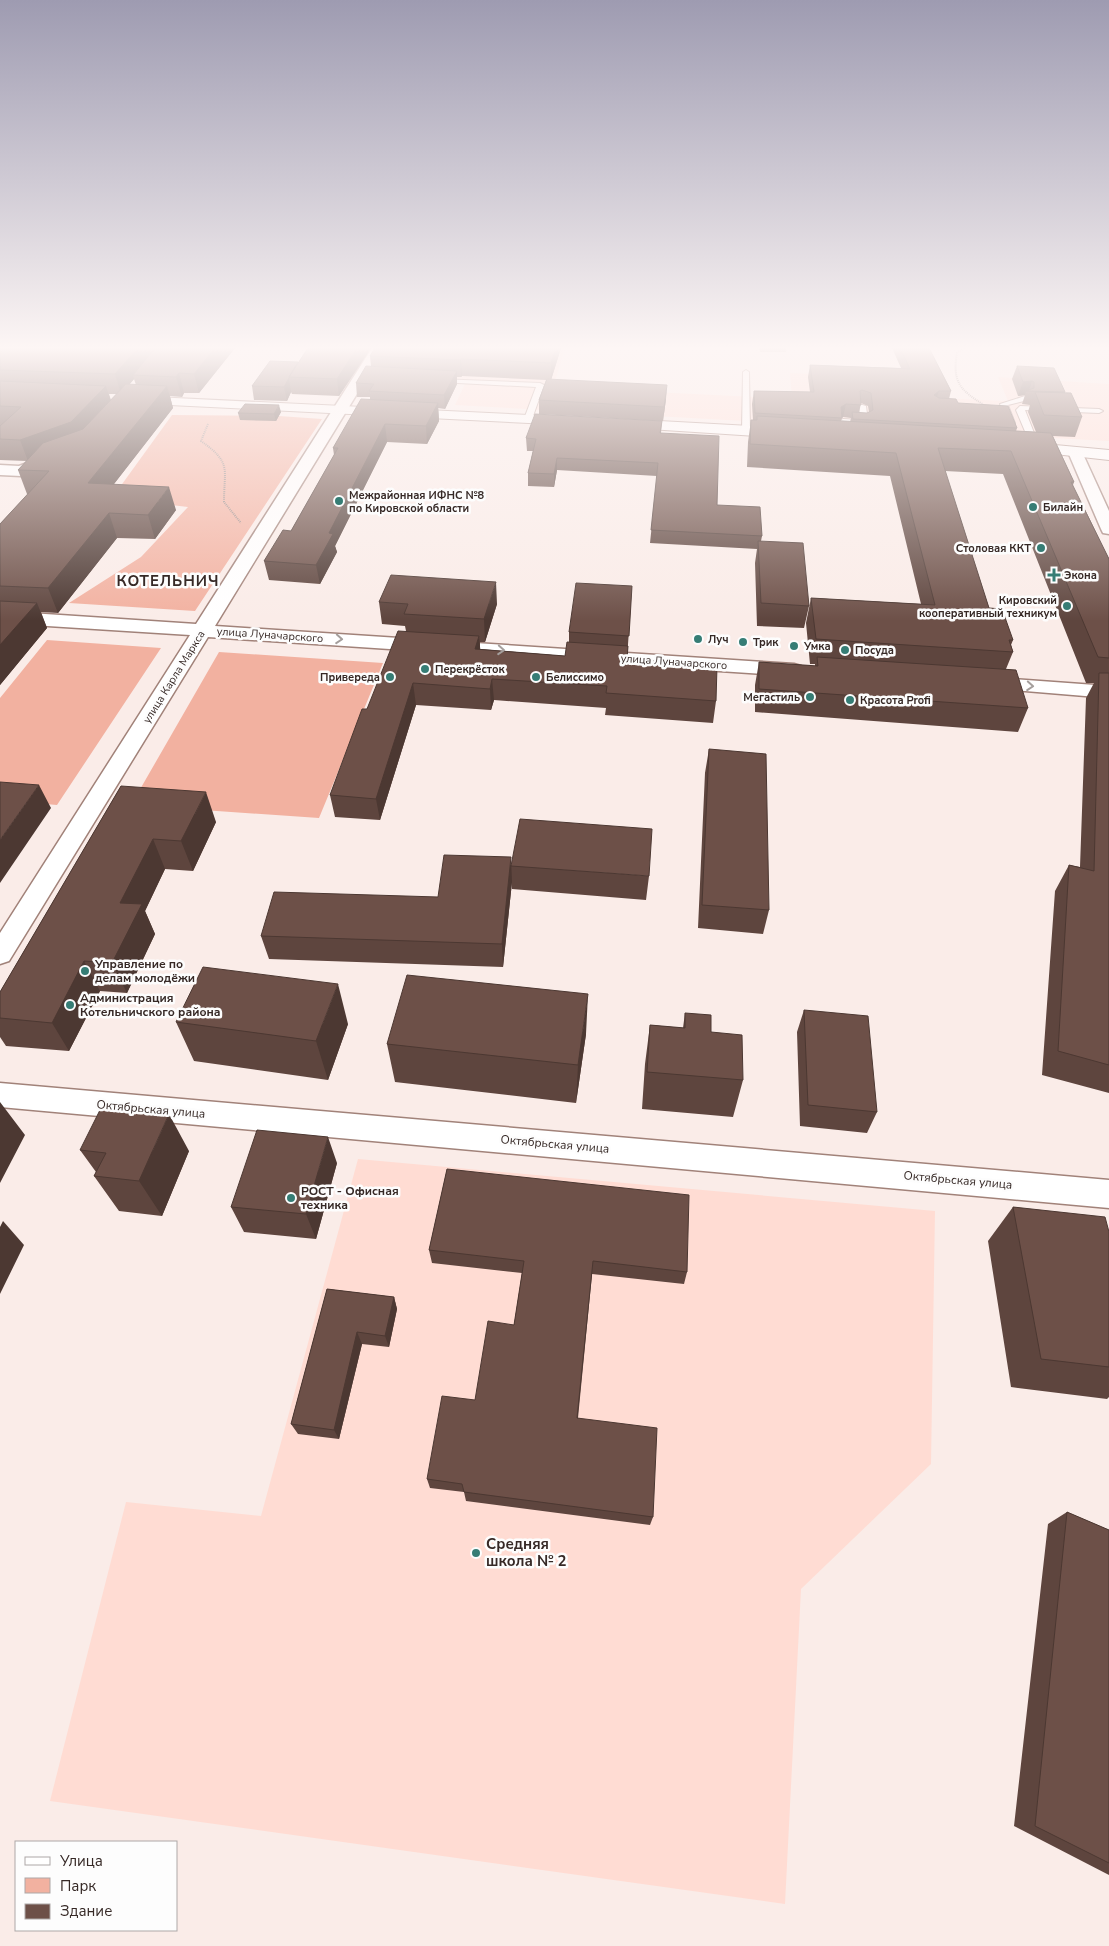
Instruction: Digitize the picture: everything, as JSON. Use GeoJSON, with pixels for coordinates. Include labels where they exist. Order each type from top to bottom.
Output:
{"type":"FeatureCollection","features":[{"type":"Feature","properties":{"kind":"main road"},"geometry":{"type":"LineString","coordinates":[[1022,446],[1109,454]]}},
{"type":"Feature","properties":{"kind":"street","name":"улица Карла Маркса"},"geometry":{"type":"LineString","coordinates":[[0,954],[323,439]]}},
{"type":"Feature","properties":{"kind":"street"},"geometry":{"type":"LineString","coordinates":[[1075,452],[1109,529]]}},
{"type":"Feature","properties":{"kind":"street"},"geometry":{"type":"LineString","coordinates":[[0,470],[21,471],[66,454]]}},
{"type":"Feature","properties":{"kind":"street","name":"улица Луначарского"},"geometry":{"type":"LineString","coordinates":[[0,617],[817,672]]}},
{"type":"Feature","properties":{"kind":"street"},"geometry":{"type":"LineString","coordinates":[[965,682],[1109,692]]}},
{"type":"Feature","properties":{"kind":"street","name":"Октябрьская улица"},"geometry":{"type":"LineString","coordinates":[[0,1095],[1109,1194]]}},
{"type":"Feature","properties":{"kind":"lane"},"geometry":{"type":"LineString","coordinates":[[1022,439],[1022,446]]}},
{"type":"Feature","properties":{"kind":"path"},"geometry":{"type":"LineString","coordinates":[[201,439],[200,441],[218,453],[226,464],[224,502],[256,543]]}},
{"type":"Feature","properties":{"kind":"shaded area"},"geometry":{"type":"Polygon","coordinates":[[[1069,439],[1109,439],[1109,441],[1069,439]]]}},
{"type":"Feature","properties":{"kind":"shaded area","name":"Средняя школа № 2"},"geometry":{"type":"Polygon","coordinates":[[[358,1159],[935,1211],[931,1464],[801,1589],[785,1904],[50,1801],[126,1502],[261,1516],[358,1159]]]}},
{"type":"Feature","properties":{"kind":"green space"},"geometry":{"type":"Polygon","coordinates":[[[155,439],[309,439],[195,611],[69,603],[141,557],[188,507],[112,498],[155,439]]]}},
{"type":"Feature","properties":{"kind":"green space"},"geometry":{"type":"Polygon","coordinates":[[[47,640],[161,648],[57,805],[0,800],[0,698],[47,640]]]}},
{"type":"Feature","properties":{"kind":"green space"},"geometry":{"type":"Polygon","coordinates":[[[219,652],[383,663],[319,818],[131,805],[219,652]]]}},
{"type":"Feature","properties":{"kind":"building"},"geometry":{"type":"Polygon","coordinates":[[[0,439],[23,439],[20,440],[0,439]]]}},
{"type":"Feature","properties":{"kind":"building"},"geometry":{"type":"Polygon","coordinates":[[[55,439],[124,439],[88,483],[169,487],[148,515],[109,513],[48,588],[0,586],[0,524],[49,471],[18,470],[43,443],[55,439]]]}},
{"type":"Feature","properties":{"kind":"building"},"geometry":{"type":"Polygon","coordinates":[[[338,439],[377,439],[329,533],[333,534],[316,565],[264,561],[283,530],[291,531],[338,448],[333,448],[338,439]]]}},
{"type":"Feature","properties":{"kind":"building"},"geometry":{"type":"Polygon","coordinates":[[[534,439],[719,439],[717,505],[760,507],[762,536],[651,530],[658,463],[557,458],[554,474],[528,473],[536,439],[534,439]]]}},
{"type":"Feature","properties":{"kind":"building"},"geometry":{"type":"Polygon","coordinates":[[[750,439],[1054,439],[1074,482],[1071,482],[1109,559],[1109,658],[1098,657],[1011,451],[938,448],[989,608],[1002,609],[1013,640],[1009,640],[1013,652],[816,639],[811,598],[935,605],[896,453],[750,444],[750,439]]]}},
{"type":"Feature","properties":{"kind":"building"},"geometry":{"type":"Polygon","coordinates":[[[758,541],[803,543],[809,606],[761,603],[758,541]]]}},
{"type":"Feature","properties":{"kind":"building"},"geometry":{"type":"Polygon","coordinates":[[[391,575],[496,582],[484,619],[404,614],[408,604],[379,602],[391,575]]]}},
{"type":"Feature","properties":{"kind":"building"},"geometry":{"type":"Polygon","coordinates":[[[576,583],[632,586],[629,636],[569,632],[576,583]]]}},
{"type":"Feature","properties":{"kind":"building"},"geometry":{"type":"Polygon","coordinates":[[[0,601],[37,603],[0,645],[0,601]]]}},
{"type":"Feature","properties":{"kind":"building"},"geometry":{"type":"Polygon","coordinates":[[[398,631],[479,636],[475,649],[565,656],[567,642],[628,646],[627,659],[717,666],[716,701],[606,693],[607,686],[492,679],[490,689],[413,683],[376,799],[330,795],[362,709],[367,709],[398,631]]]}},
{"type":"Feature","properties":{"kind":"building"},"geometry":{"type":"Polygon","coordinates":[[[817,657],[1016,670],[1028,708],[759,689],[759,662],[818,666],[817,657]]]}},
{"type":"Feature","properties":{"kind":"building"},"geometry":{"type":"Polygon","coordinates":[[[1099,673],[1109,673],[1109,1065],[1058,1051],[1069,865],[1094,871],[1099,673]]]}},
{"type":"Feature","properties":{"kind":"building"},"geometry":{"type":"Polygon","coordinates":[[[709,749],[766,754],[769,910],[702,905],[709,749]]]}},
{"type":"Feature","properties":{"kind":"building"},"geometry":{"type":"Polygon","coordinates":[[[0,782],[39,785],[0,840],[0,782]]]}},
{"type":"Feature","properties":{"kind":"building"},"geometry":{"type":"Polygon","coordinates":[[[121,786],[206,792],[181,841],[153,839],[120,903],[142,904],[112,963],[84,961],[52,1023],[0,1018],[0,992],[121,786]]]}},
{"type":"Feature","properties":{"kind":"building"},"geometry":{"type":"Polygon","coordinates":[[[520,819],[652,829],[649,876],[511,866],[520,819]]]}},
{"type":"Feature","properties":{"kind":"building"},"geometry":{"type":"Polygon","coordinates":[[[444,855],[511,857],[502,944],[261,936],[274,892],[438,897],[444,855]]]}},
{"type":"Feature","properties":{"kind":"building"},"geometry":{"type":"Polygon","coordinates":[[[203,967],[338,984],[316,1041],[176,1022],[203,967]]]}},
{"type":"Feature","properties":{"kind":"building"},"geometry":{"type":"Polygon","coordinates":[[[407,975],[588,994],[578,1065],[387,1044],[407,975]]]}},
{"type":"Feature","properties":{"kind":"building"},"geometry":{"type":"Polygon","coordinates":[[[804,1010],[868,1016],[877,1112],[808,1105],[804,1010]]]}},
{"type":"Feature","properties":{"kind":"building"},"geometry":{"type":"Polygon","coordinates":[[[685,1013],[711,1015],[711,1032],[742,1035],[743,1080],[647,1072],[650,1025],[685,1028],[685,1013]]]}},
{"type":"Feature","properties":{"kind":"building"},"geometry":{"type":"Polygon","coordinates":[[[102,1106],[169,1114],[139,1181],[94,1176],[106,1153],[80,1150],[102,1106]]]}},
{"type":"Feature","properties":{"kind":"building"},"geometry":{"type":"Polygon","coordinates":[[[257,1130],[328,1137],[306,1214],[231,1207],[257,1130]]]}},
{"type":"Feature","properties":{"kind":"building"},"geometry":{"type":"Polygon","coordinates":[[[447,1169],[689,1195],[687,1272],[593,1261],[577,1418],[657,1428],[653,1517],[464,1492],[462,1484],[427,1479],[442,1396],[475,1400],[488,1321],[514,1325],[524,1261],[429,1250],[447,1169]]]}},
{"type":"Feature","properties":{"kind":"building"},"geometry":{"type":"Polygon","coordinates":[[[1013,1207],[1105,1217],[1109,1232],[1109,1367],[1041,1359],[1013,1207]]]}},
{"type":"Feature","properties":{"kind":"building"},"geometry":{"type":"Polygon","coordinates":[[[327,1289],[394,1297],[385,1336],[357,1332],[334,1430],[291,1424],[327,1289]]]}},
{"type":"Feature","properties":{"kind":"building"},"geometry":{"type":"Polygon","coordinates":[[[1067,1512],[1109,1530],[1109,1863],[1035,1826],[1067,1512]]]}},
{"type":"Feature","properties":{"kind":"place","name":"Межрайонная ИФНС №8 по Кировской области"},"geometry":{"type":"Point","coordinates":[339,501]}},
{"type":"Feature","properties":{"kind":"place","name":"Билайн"},"geometry":{"type":"Point","coordinates":[1033,507]}},
{"type":"Feature","properties":{"kind":"place","name":"Столовая ККТ"},"geometry":{"type":"Point","coordinates":[1041,548]}},
{"type":"Feature","properties":{"kind":"place","name":"Экона"},"geometry":{"type":"Point","coordinates":[1054,575]}},
{"type":"Feature","properties":{"kind":"place","name":"Кировский кооперативный техникум"},"geometry":{"type":"Point","coordinates":[1067,606]}},
{"type":"Feature","properties":{"kind":"place","name":"Луч"},"geometry":{"type":"Point","coordinates":[698,639]}},
{"type":"Feature","properties":{"kind":"place","name":"Трик"},"geometry":{"type":"Point","coordinates":[743,642]}},
{"type":"Feature","properties":{"kind":"place","name":"Умка"},"geometry":{"type":"Point","coordinates":[794,646]}},
{"type":"Feature","properties":{"kind":"place","name":"Посуда"},"geometry":{"type":"Point","coordinates":[845,650]}},
{"type":"Feature","properties":{"kind":"place","name":"Перекрёсток"},"geometry":{"type":"Point","coordinates":[425,669]}},
{"type":"Feature","properties":{"kind":"place","name":"Привереда"},"geometry":{"type":"Point","coordinates":[390,677]}},
{"type":"Feature","properties":{"kind":"place","name":"Белиссимо"},"geometry":{"type":"Point","coordinates":[536,677]}},
{"type":"Feature","properties":{"kind":"place","name":"Мегастиль"},"geometry":{"type":"Point","coordinates":[810,697]}},
{"type":"Feature","properties":{"kind":"place","name":"Красота Profi"},"geometry":{"type":"Point","coordinates":[850,700]}},
{"type":"Feature","properties":{"kind":"place","name":"Управление по делам молодёжи"},"geometry":{"type":"Point","coordinates":[85,971]}},
{"type":"Feature","properties":{"kind":"place","name":"Администрация Котельничского района"},"geometry":{"type":"Point","coordinates":[70,1005]}},
{"type":"Feature","properties":{"kind":"place","name":"РОСТ - Офисная техника"},"geometry":{"type":"Point","coordinates":[291,1198]}},
{"type":"Feature","properties":{"kind":"place","name":"Средняя школа № 2"},"geometry":{"type":"Point","coordinates":[476,1553]}},
{"type":"Feature","properties":{"kind":"district","name":"КОТЕЛЬНИЧ"},"geometry":{"type":"Point","coordinates":[168,581]}}]}
